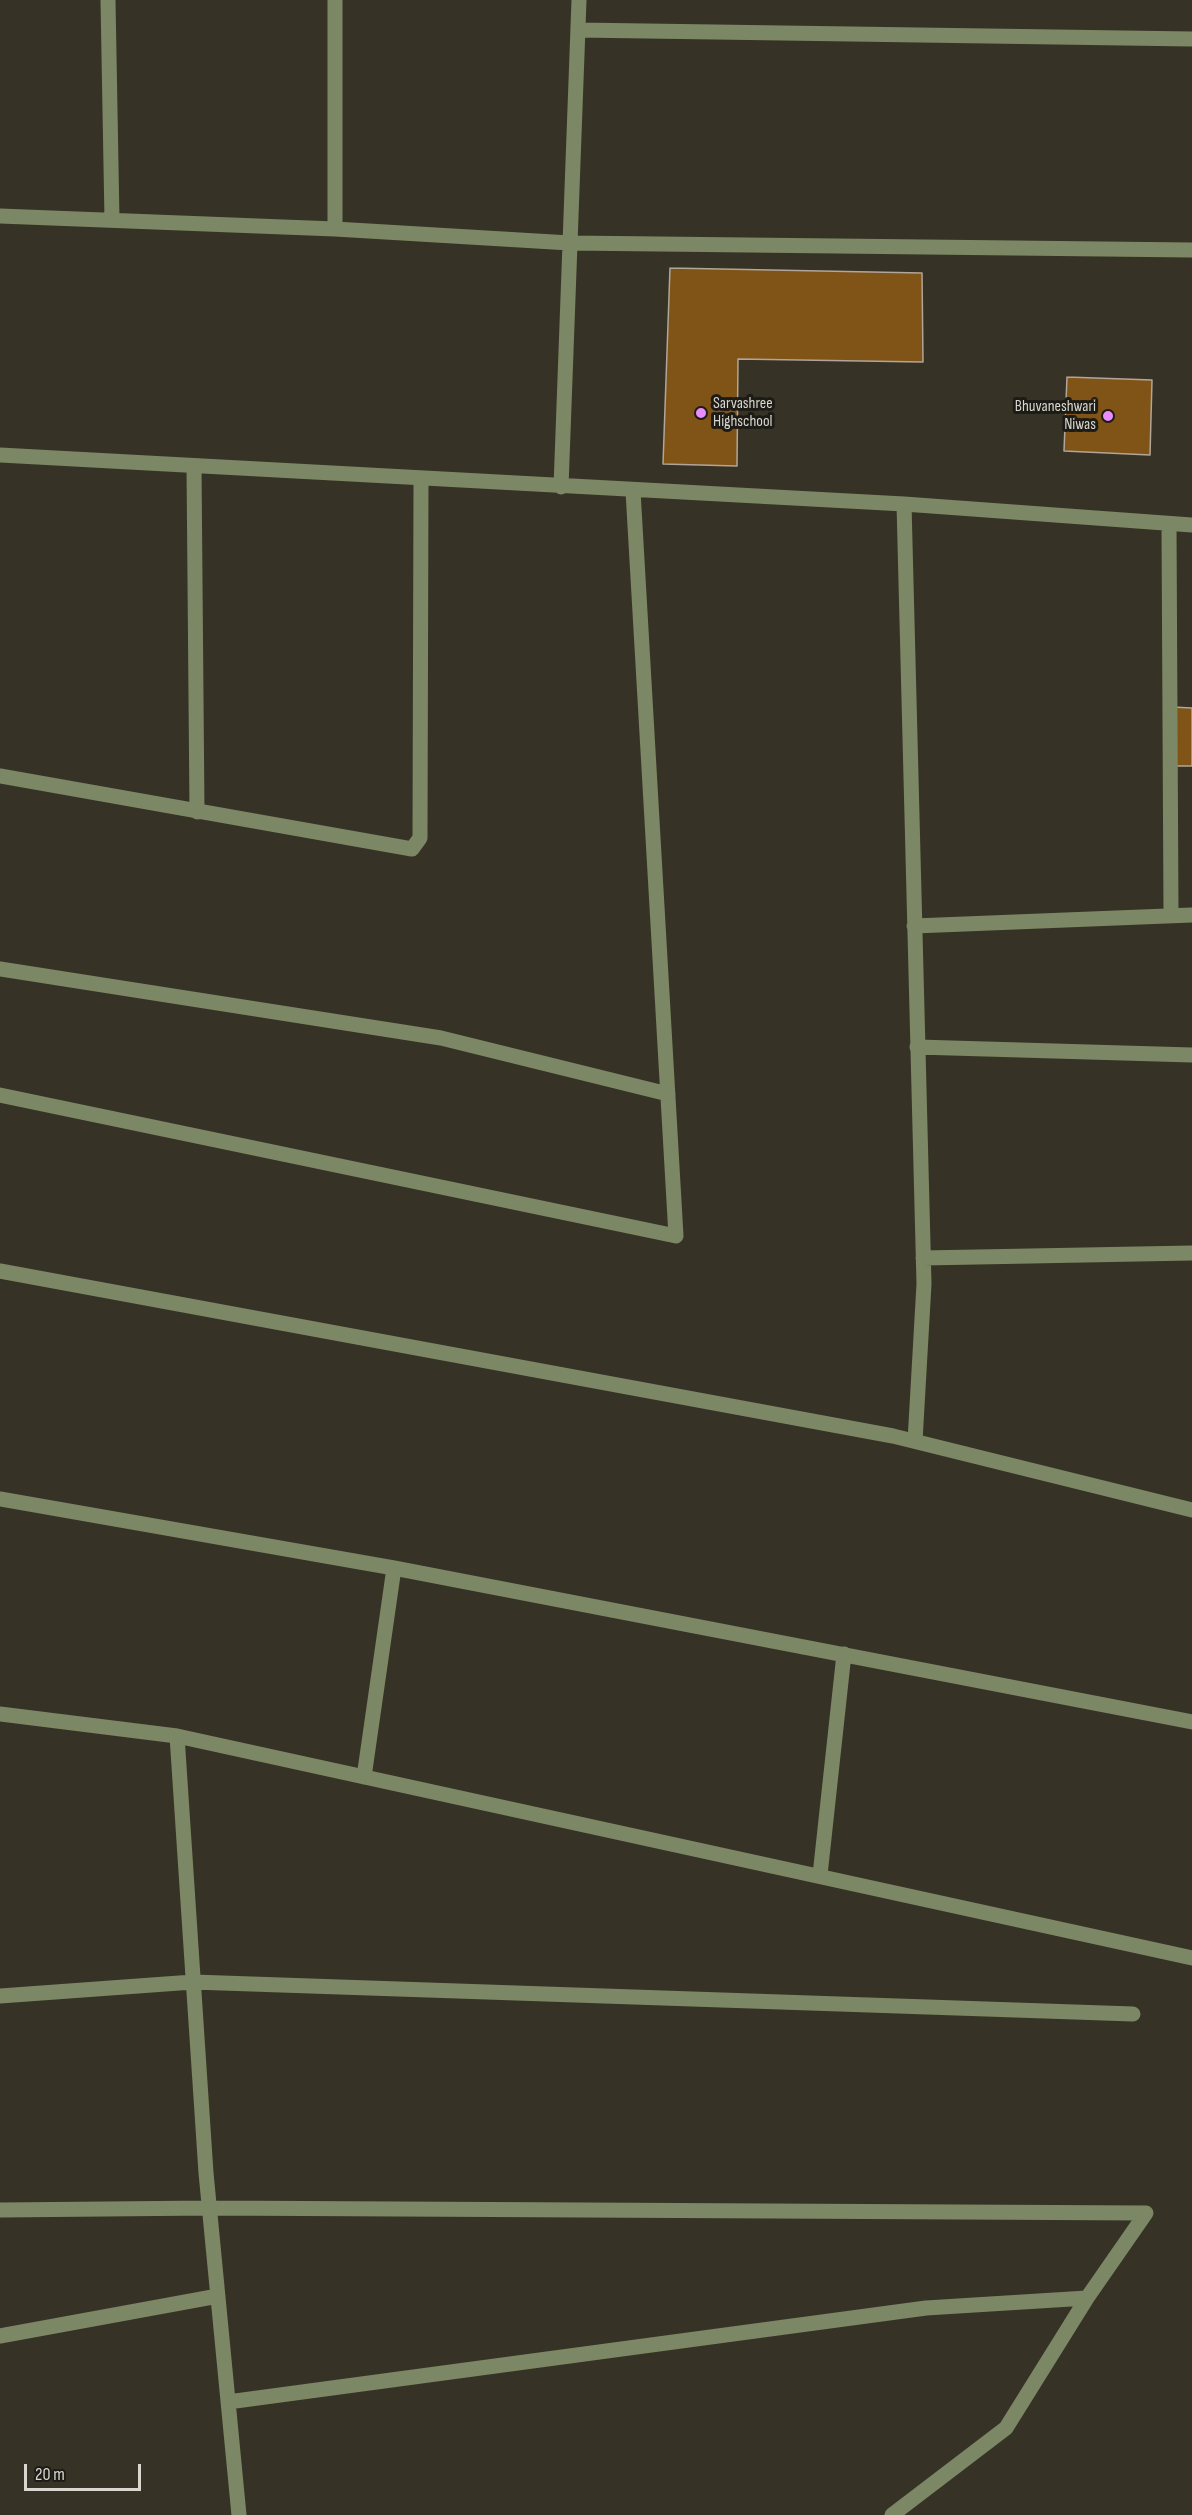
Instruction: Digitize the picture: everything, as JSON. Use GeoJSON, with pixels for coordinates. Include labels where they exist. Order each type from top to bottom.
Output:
{"type":"FeatureCollection","features":[{"type":"Feature","properties":{"kind":"street"},"geometry":{"type":"LineString","coordinates":[[108,0],[112,220]]}},
{"type":"Feature","properties":{"kind":"street"},"geometry":{"type":"LineString","coordinates":[[335,0],[335,229]]}},
{"type":"Feature","properties":{"kind":"street"},"geometry":{"type":"LineString","coordinates":[[561,487],[579,0]]}},
{"type":"Feature","properties":{"kind":"street"},"geometry":{"type":"LineString","coordinates":[[578,30],[1192,39]]}},
{"type":"Feature","properties":{"kind":"street"},"geometry":{"type":"LineString","coordinates":[[0,216],[335,229],[570,243],[1192,250]]}},
{"type":"Feature","properties":{"kind":"street"},"geometry":{"type":"LineString","coordinates":[[0,455],[421,480],[904,504],[1192,525]]}},
{"type":"Feature","properties":{"kind":"street"},"geometry":{"type":"LineString","coordinates":[[194,466],[197,812]]}},
{"type":"Feature","properties":{"kind":"street"},"geometry":{"type":"LineString","coordinates":[[0,776],[412,849],[420,838],[421,480]]}},
{"type":"Feature","properties":{"kind":"street"},"geometry":{"type":"LineString","coordinates":[[0,1095],[676,1236],[633,491]]}},
{"type":"Feature","properties":{"kind":"street"},"geometry":{"type":"LineString","coordinates":[[904,504],[923,1258],[915,1441]]}},
{"type":"Feature","properties":{"kind":"street"},"geometry":{"type":"LineString","coordinates":[[1169,525],[1171,915]]}},
{"type":"Feature","properties":{"kind":"street"},"geometry":{"type":"LineString","coordinates":[[914,926],[1192,915]]}},
{"type":"Feature","properties":{"kind":"street"},"geometry":{"type":"LineString","coordinates":[[0,969],[441,1038],[668,1094]]}},
{"type":"Feature","properties":{"kind":"street"},"geometry":{"type":"LineString","coordinates":[[917,1047],[1192,1055]]}},
{"type":"Feature","properties":{"kind":"street"},"geometry":{"type":"LineString","coordinates":[[923,1258],[1192,1253]]}},
{"type":"Feature","properties":{"kind":"street"},"geometry":{"type":"LineString","coordinates":[[0,1271],[915,1441],[1192,1510]]}},
{"type":"Feature","properties":{"kind":"street"},"geometry":{"type":"LineString","coordinates":[[0,1499],[394,1568],[1192,1722]]}},
{"type":"Feature","properties":{"kind":"street"},"geometry":{"type":"LineString","coordinates":[[364,1776],[394,1568]]}},
{"type":"Feature","properties":{"kind":"street"},"geometry":{"type":"LineString","coordinates":[[820,1875],[844,1654]]}},
{"type":"Feature","properties":{"kind":"street"},"geometry":{"type":"LineString","coordinates":[[0,1714],[177,1736],[1192,1958]]}},
{"type":"Feature","properties":{"kind":"street"},"geometry":{"type":"LineString","coordinates":[[177,1736],[210,2208],[239,2515]]}},
{"type":"Feature","properties":{"kind":"street"},"geometry":{"type":"LineString","coordinates":[[0,1995],[194,1982],[1133,2014]]}},
{"type":"Feature","properties":{"kind":"street"},"geometry":{"type":"LineString","coordinates":[[0,2210],[210,2208],[1146,2212],[1087,2298],[1006,2428],[892,2515]]}},
{"type":"Feature","properties":{"kind":"street"},"geometry":{"type":"LineString","coordinates":[[0,2336],[218,2296]]}},
{"type":"Feature","properties":{"kind":"street"},"geometry":{"type":"LineString","coordinates":[[228,2402],[926,2308],[1087,2298]]}},
{"type":"Feature","properties":{"kind":"building","name":"Sarvashree Highschool"},"geometry":{"type":"Polygon","coordinates":[[[670,268],[922,273],[923,362],[738,359],[737,466],[663,464],[670,268]]]}},
{"type":"Feature","properties":{"kind":"building","name":"Bhuvaneshwari Niwas"},"geometry":{"type":"Polygon","coordinates":[[[1067,377],[1152,380],[1150,455],[1064,451],[1067,377]]]}},
{"type":"Feature","properties":{"kind":"building"},"geometry":{"type":"Polygon","coordinates":[[[1172,707],[1192,708],[1192,766],[1172,766],[1172,707]]]}},
{"type":"Feature","properties":{"kind":"place","name":"Sarvashree Highschool"},"geometry":{"type":"Point","coordinates":[701,413]}},
{"type":"Feature","properties":{"kind":"place","name":"Bhuvaneshwari Niwas"},"geometry":{"type":"Point","coordinates":[1108,416]}}]}
